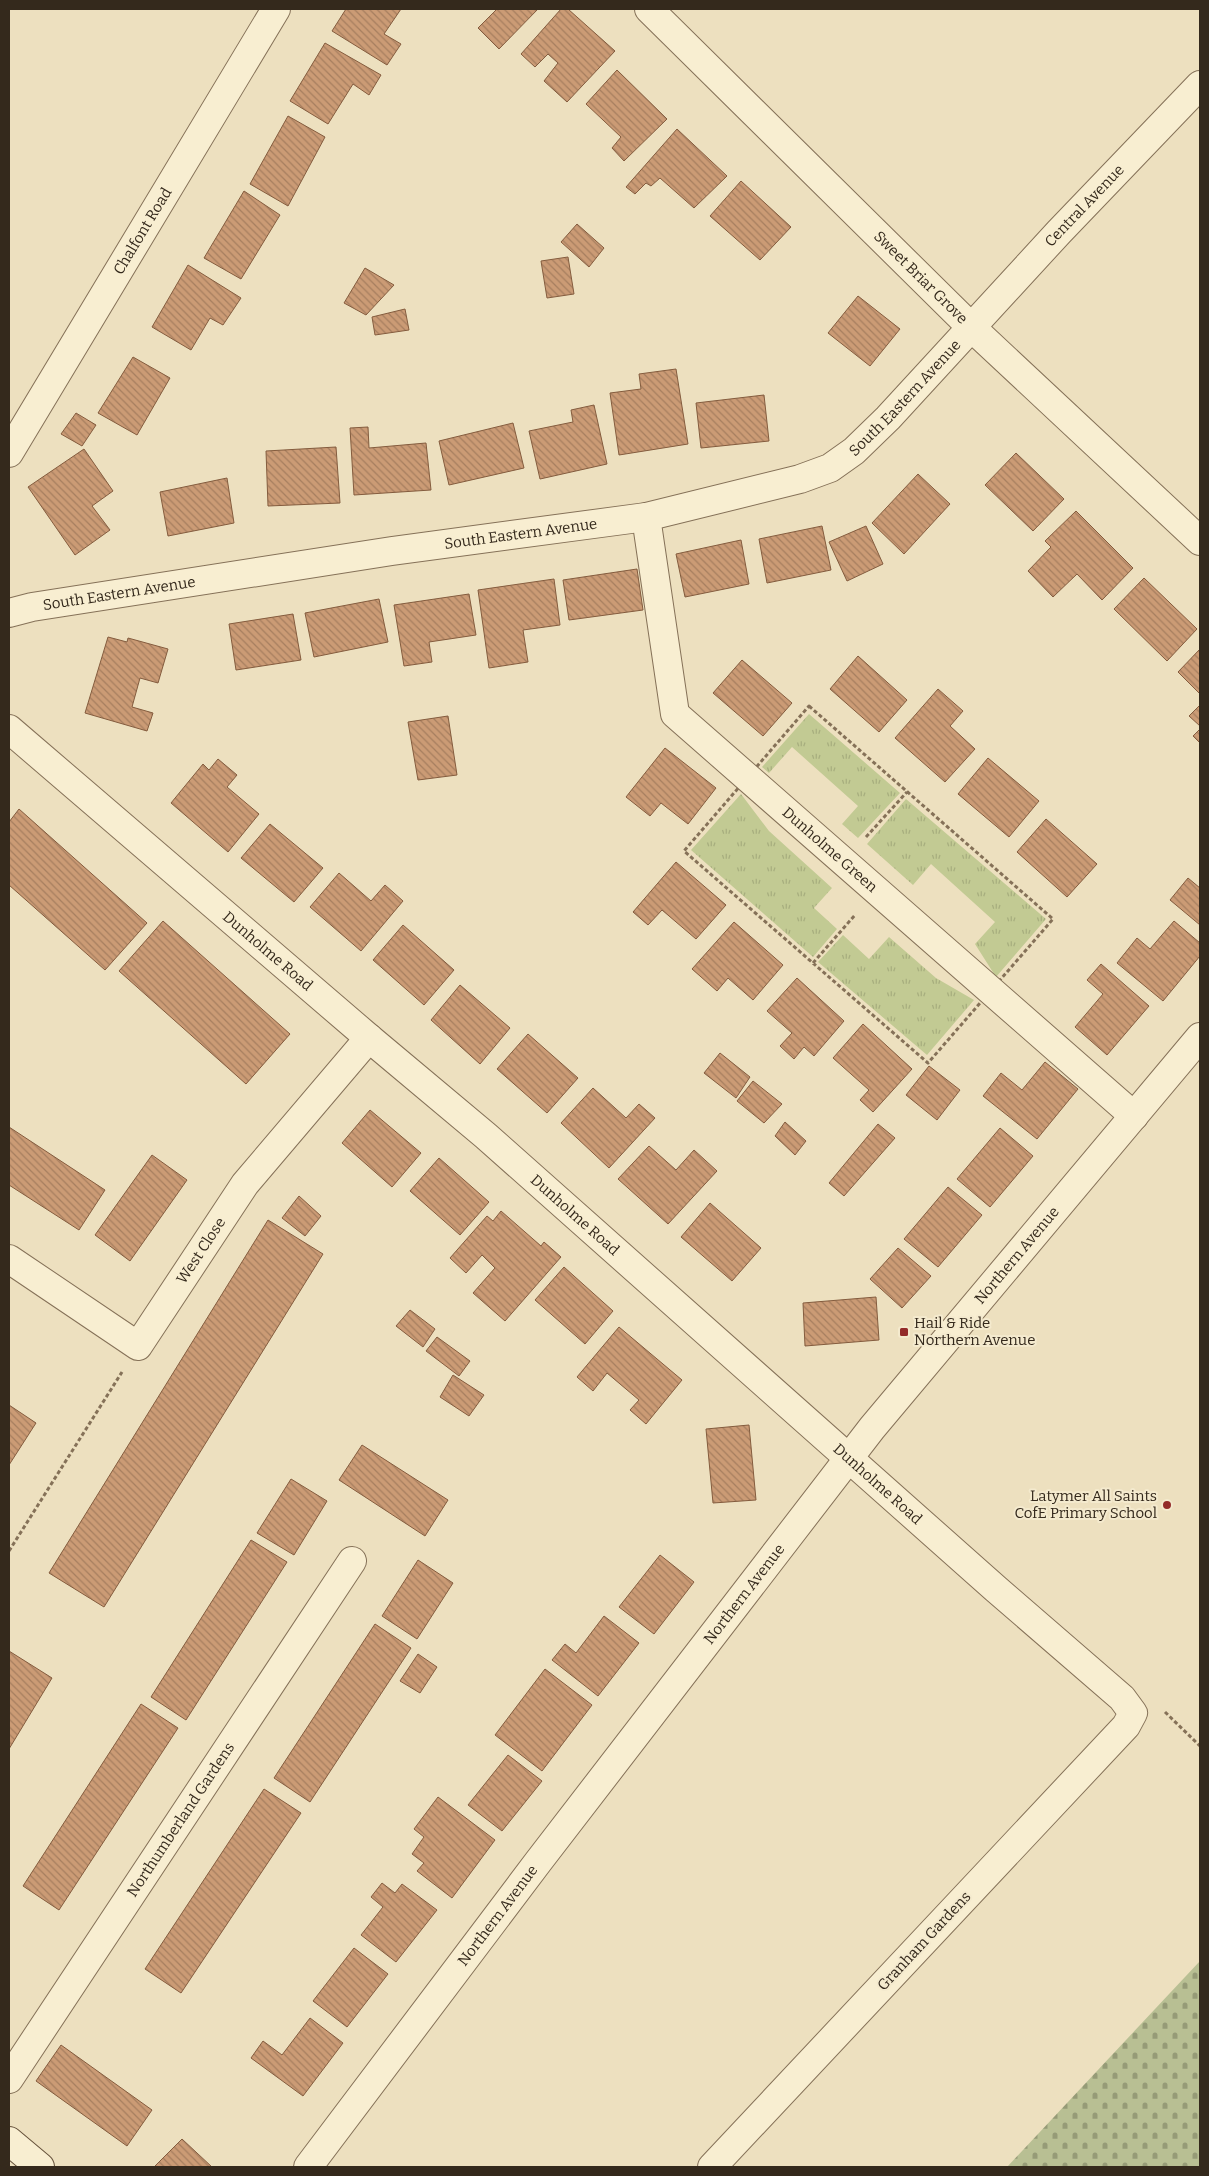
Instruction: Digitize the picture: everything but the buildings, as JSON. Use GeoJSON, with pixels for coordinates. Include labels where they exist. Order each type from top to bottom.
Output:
{"type":"FeatureCollection","features":[{"type":"Feature","properties":{"kind":"street","name":"Chalfont Road"},"geometry":{"type":"LineString","coordinates":[[9,453],[276,9]]}},
{"type":"Feature","properties":{"kind":"street","name":"Sweet Briar Grove"},"geometry":{"type":"LineString","coordinates":[[649,9],[971,327],[1200,541]]}},
{"type":"Feature","properties":{"kind":"street","name":"Central Avenue"},"geometry":{"type":"LineString","coordinates":[[971,327],[1200,85]]}},
{"type":"Feature","properties":{"kind":"street","name":"South Eastern Avenue"},"geometry":{"type":"LineString","coordinates":[[9,613],[32,607],[392,551],[646,517],[800,479],[830,468],[854,451],[888,418],[971,327]]}},
{"type":"Feature","properties":{"kind":"street","name":"Dunholme Green"},"geometry":{"type":"LineString","coordinates":[[646,517],[675,714],[1134,1116]]}},
{"type":"Feature","properties":{"kind":"street","name":"Dunholme Road"},"geometry":{"type":"LineString","coordinates":[[9,728],[368,1038],[486,1136],[996,1589],[1122,1698],[1133,1713]]}},
{"type":"Feature","properties":{"kind":"street","name":"Northern Avenue"},"geometry":{"type":"LineString","coordinates":[[308,2167],[538,1862],[849,1458],[1200,1037]]}},
{"type":"Feature","properties":{"kind":"street","name":"West Close"},"geometry":{"type":"LineString","coordinates":[[138,1346],[245,1184],[368,1038]]}},
{"type":"Feature","properties":{"kind":"street"},"geometry":{"type":"LineString","coordinates":[[9,1259],[138,1346]]}},
{"type":"Feature","properties":{"kind":"street","name":"Northumberland Gardens"},"geometry":{"type":"LineString","coordinates":[[9,2079],[352,1561]]}},
{"type":"Feature","properties":{"kind":"street","name":"Granham Gardens"},"geometry":{"type":"LineString","coordinates":[[712,2167],[1126,1726],[1133,1713]]}},
{"type":"Feature","properties":{"kind":"street"},"geometry":{"type":"LineString","coordinates":[[9,2141],[40,2167]]}},
{"type":"Feature","properties":{"kind":"path"},"geometry":{"type":"LineString","coordinates":[[843,862],[907,792]]}},
{"type":"Feature","properties":{"kind":"path"},"geometry":{"type":"LineString","coordinates":[[813,963],[876,891]]}},
{"type":"Feature","properties":{"kind":"path"},"geometry":{"type":"LineString","coordinates":[[9,1551],[138,1346]]}},
{"type":"Feature","properties":{"kind":"path"},"geometry":{"type":"LineString","coordinates":[[1133,1713],[1147,1707],[1162,1709],[1200,1746]]}},
{"type":"Feature","properties":{"kind":"green space"},"geometry":{"type":"Polygon","coordinates":[[[809,714],[900,793],[858,838],[842,824],[858,806],[792,747],[769,773],[762,767],[809,714]]]}},
{"type":"Feature","properties":{"kind":"green space"},"geometry":{"type":"Polygon","coordinates":[[[741,794],[769,831],[832,888],[814,908],[837,929],[813,957],[691,850],[741,794]]]}},
{"type":"Feature","properties":{"kind":"green space"},"geometry":{"type":"Polygon","coordinates":[[[906,799],[1046,919],[996,977],[975,944],[995,922],[931,864],[913,885],[867,844],[906,799]]]}},
{"type":"Feature","properties":{"kind":"green space"},"geometry":{"type":"Polygon","coordinates":[[[843,935],[869,959],[889,937],[936,978],[974,1000],[927,1055],[818,962],[843,935]]]}},
{"type":"Feature","properties":{"kind":"green space"},"geometry":{"type":"Polygon","coordinates":[[[1200,1961],[1200,2167],[1007,2167],[1200,1961]]]}},
{"type":"Feature","properties":{"kind":"place","name":"Hail & Ride Northern Avenue"},"geometry":{"type":"Point","coordinates":[904,1332]}},
{"type":"Feature","properties":{"kind":"place","name":"Latymer All Saints CofE Primary School"},"geometry":{"type":"Point","coordinates":[1167,1505]}}]}
